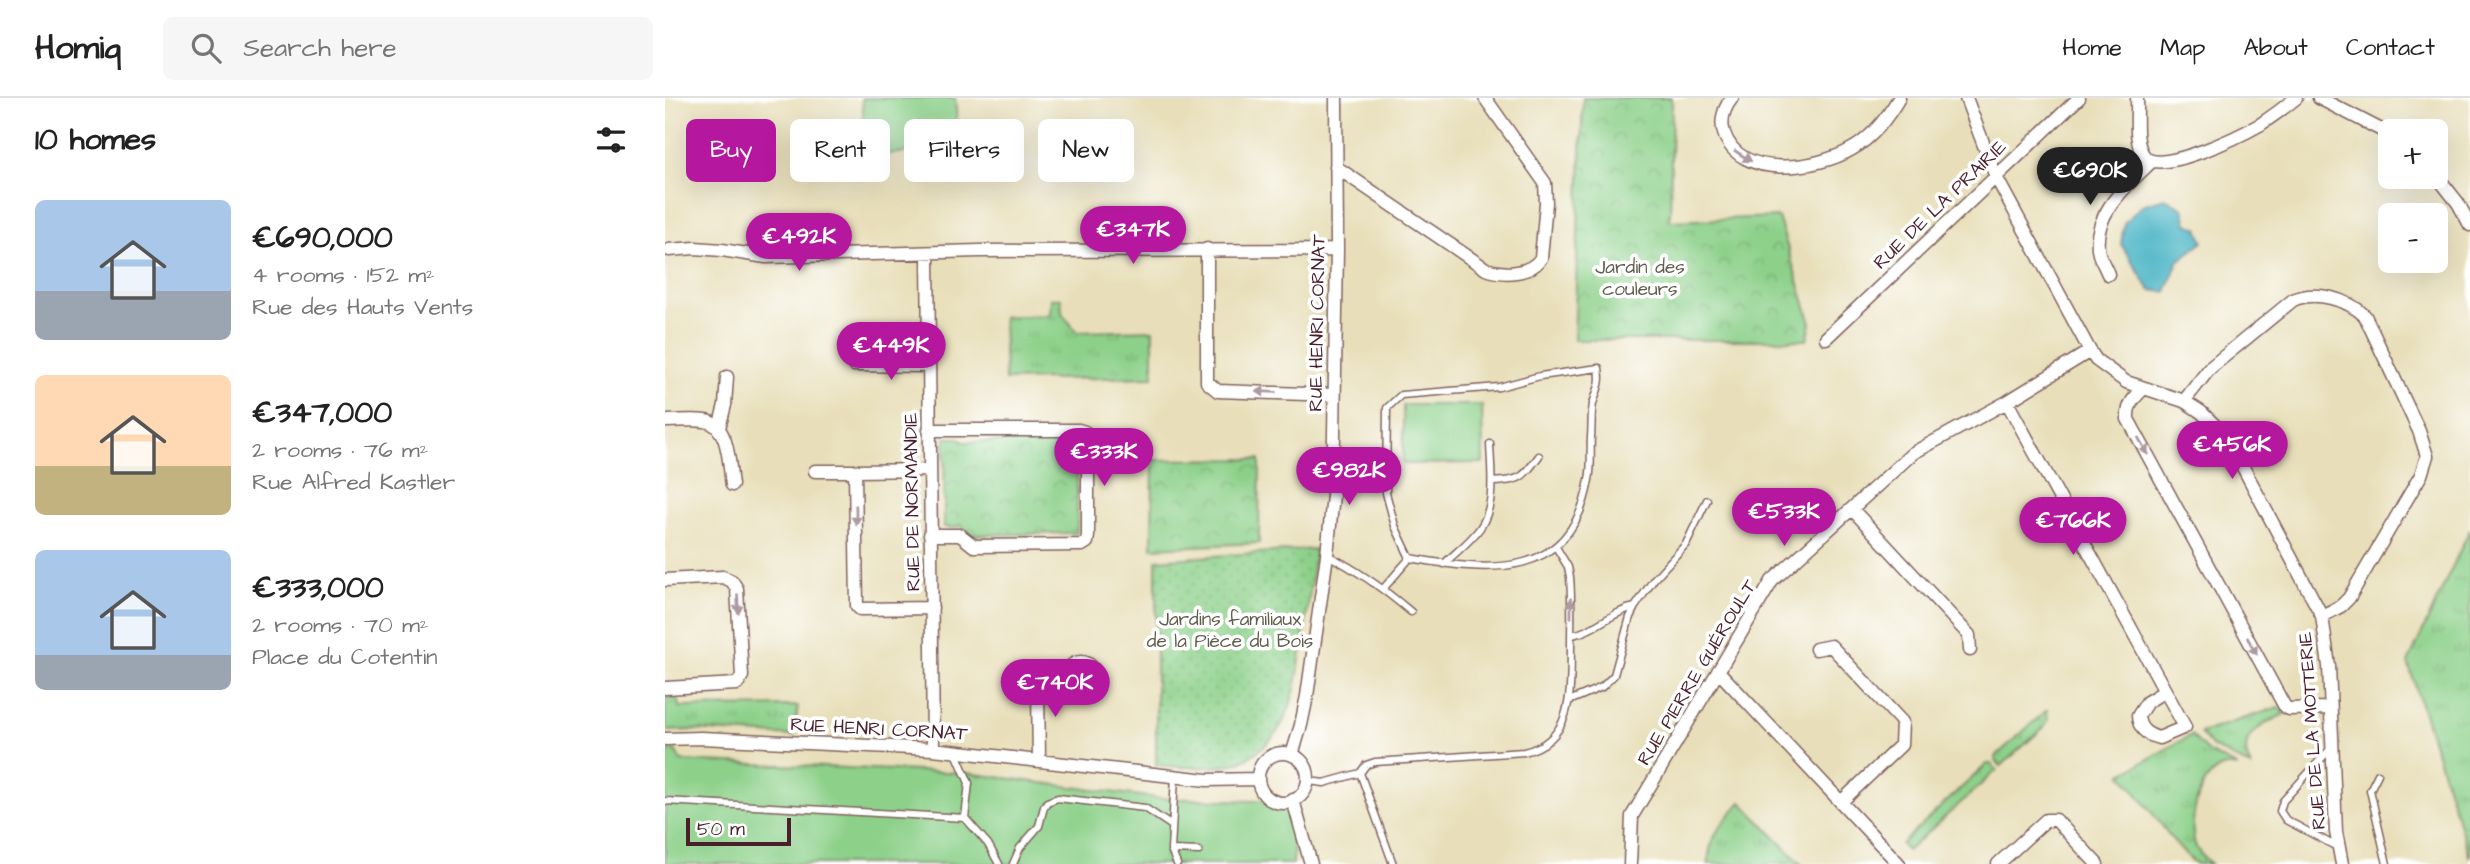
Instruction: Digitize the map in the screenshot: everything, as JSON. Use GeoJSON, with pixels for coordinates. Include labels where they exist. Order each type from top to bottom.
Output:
{"type":"FeatureCollection","features":[{"type":"Feature","properties":{"kind":"street","name":"RUE HENRI CORNAT"},"geometry":{"type":"LineString","coordinates":[[1292,755],[1305,709],[1333,495],[1337,250],[1336,98]]}},
{"type":"Feature","properties":{"kind":"street"},"geometry":{"type":"LineString","coordinates":[[1336,167],[1486,269],[1495,272],[1529,270],[1541,258],[1545,183],[1485,98]]}},
{"type":"Feature","properties":{"kind":"street"},"geometry":{"type":"LineString","coordinates":[[1732,98],[1723,116],[1723,131],[1729,145],[1738,155],[1754,163],[1795,166],[1826,160],[1854,149],[1879,128],[1899,98]]}},
{"type":"Feature","properties":{"kind":"street","name":"RUE DE LA MOTTERIE"},"geometry":{"type":"LineString","coordinates":[[1966,98],[1996,177],[2096,360],[2126,382],[2183,401],[2201,412],[2227,437],[2322,616],[2329,666],[2336,832],[2342,864]]}},
{"type":"Feature","properties":{"kind":"street","name":"RUE DE LA PRAIRIE"},"geometry":{"type":"LineString","coordinates":[[1826,338],[2079,98]]}},
{"type":"Feature","properties":{"kind":"street"},"geometry":{"type":"LineString","coordinates":[[2137,98],[2139,140],[2143,155],[2151,162],[2183,158],[2224,142],[2260,124],[2296,98]]}},
{"type":"Feature","properties":{"kind":"street"},"geometry":{"type":"LineString","coordinates":[[2319,98],[2378,128]]}},
{"type":"Feature","properties":{"kind":"street"},"geometry":{"type":"LineString","coordinates":[[2108,274],[2099,253],[2098,236],[2105,214],[2117,195],[2151,162]]}},
{"type":"Feature","properties":{"kind":"street"},"geometry":{"type":"LineString","coordinates":[[2447,189],[2470,225]]}},
{"type":"Feature","properties":{"kind":"street"},"geometry":{"type":"LineString","coordinates":[[669,250],[695,248],[766,257],[1207,249],[1337,250]]}},
{"type":"Feature","properties":{"kind":"street"},"geometry":{"type":"LineString","coordinates":[[1207,249],[1207,382],[1212,388],[1218,391],[1334,395]]}},
{"type":"Feature","properties":{"kind":"street","name":"RUE DE NORMANDIE"},"geometry":{"type":"LineString","coordinates":[[928,254],[933,749]]}},
{"type":"Feature","properties":{"kind":"street"},"geometry":{"type":"LineString","coordinates":[[2183,401],[2210,369],[2301,296],[2313,295],[2344,302],[2356,307],[2365,316],[2419,431],[2427,456],[2421,475],[2349,598],[2341,606],[2322,616]]}},
{"type":"Feature","properties":{"kind":"street","name":"RUE PIERRE GUÉROULT"},"geometry":{"type":"LineString","coordinates":[[1630,864],[1632,816],[1772,581],[1913,453],[2007,402],[2090,351]]}},
{"type":"Feature","properties":{"kind":"street"},"geometry":{"type":"LineString","coordinates":[[854,365],[928,366]]}},
{"type":"Feature","properties":{"kind":"street"},"geometry":{"type":"LineString","coordinates":[[719,428],[725,405],[727,377]]}},
{"type":"Feature","properties":{"kind":"street"},"geometry":{"type":"LineString","coordinates":[[2144,388],[2127,409],[2128,419],[2285,707],[2330,708]]}},
{"type":"Feature","properties":{"kind":"street"},"geometry":{"type":"LineString","coordinates":[[2007,402],[2165,691]]}},
{"type":"Feature","properties":{"kind":"street"},"geometry":{"type":"LineString","coordinates":[[665,421],[707,421],[719,428],[725,442],[732,485]]}},
{"type":"Feature","properties":{"kind":"street"},"geometry":{"type":"LineString","coordinates":[[929,430],[1079,430],[1085,432],[1088,438],[1088,536],[1082,545],[974,546],[960,535],[930,536]]}},
{"type":"Feature","properties":{"kind":"street"},"geometry":{"type":"LineString","coordinates":[[815,471],[929,470]]}},
{"type":"Feature","properties":{"kind":"street"},"geometry":{"type":"LineString","coordinates":[[855,471],[857,606],[860,609],[932,608]]}},
{"type":"Feature","properties":{"kind":"street"},"geometry":{"type":"LineString","coordinates":[[1852,509],[1969,635],[1970,650]]}},
{"type":"Feature","properties":{"kind":"street"},"geometry":{"type":"LineString","coordinates":[[665,580],[723,577],[732,581],[737,589],[742,676],[737,684],[665,688]]}},
{"type":"Feature","properties":{"kind":"street"},"geometry":{"type":"LineString","coordinates":[[1816,649],[1831,646],[1902,722],[1902,745],[1842,801]]}},
{"type":"Feature","properties":{"kind":"street"},"geometry":{"type":"LineString","coordinates":[[1718,671],[1899,864]]}},
{"type":"Feature","properties":{"kind":"street"},"geometry":{"type":"LineString","coordinates":[[1039,760],[1038,689],[1067,677]]}},
{"type":"Feature","properties":{"kind":"street","name":"RUE HENRI CORNAT"},"geometry":{"type":"LineString","coordinates":[[665,739],[701,738],[933,749],[1207,780],[1258,779]]}},
{"type":"Feature","properties":{"kind":"street"},"geometry":{"type":"LineString","coordinates":[[1280,753],[1292,755],[1301,760],[1307,769],[1309,781],[1304,793],[1293,800],[1278,804],[1268,799],[1259,789],[1260,768],[1268,757],[1280,753]]}},
{"type":"Feature","properties":{"kind":"street"},"geometry":{"type":"LineString","coordinates":[[1293,800],[1311,864]]}},
{"type":"Feature","properties":{"kind":"street"},"geometry":{"type":"LineString","coordinates":[[1998,864],[2046,820],[2056,820],[2097,864]]}},
{"type":"Feature","properties":{"kind":"lane"},"geometry":{"type":"LineString","coordinates":[[1599,368],[1601,383],[1593,406],[1587,490],[1577,521],[1556,547],[1536,558],[1508,566],[1485,568],[1410,558],[1395,527],[1386,493],[1387,408],[1401,395],[1499,387],[1540,376],[1599,368]]}},
{"type":"Feature","properties":{"kind":"lane"},"geometry":{"type":"LineString","coordinates":[[1444,564],[1482,525],[1487,514],[1492,482],[1490,444]]}},
{"type":"Feature","properties":{"kind":"lane"},"geometry":{"type":"LineString","coordinates":[[1492,482],[1517,480],[1539,456]]}},
{"type":"Feature","properties":{"kind":"lane"},"geometry":{"type":"LineString","coordinates":[[1569,701],[1602,687],[1614,676],[1635,607],[1654,579],[1686,544],[1707,499]]}},
{"type":"Feature","properties":{"kind":"lane"},"geometry":{"type":"LineString","coordinates":[[1309,781],[1324,783],[1360,773],[1366,765],[1375,762],[1532,750],[1546,743],[1559,729],[1569,701],[1570,577],[1568,566],[1556,547]]}},
{"type":"Feature","properties":{"kind":"lane"},"geometry":{"type":"LineString","coordinates":[[1327,555],[1384,589],[1411,612]]}},
{"type":"Feature","properties":{"kind":"lane"},"geometry":{"type":"LineString","coordinates":[[1384,589],[1410,558]]}},
{"type":"Feature","properties":{"kind":"lane"},"geometry":{"type":"LineString","coordinates":[[1571,635],[1580,634],[1626,609],[1635,607]]}},
{"type":"Feature","properties":{"kind":"lane"},"geometry":{"type":"LineString","coordinates":[[2332,748],[2283,801],[2280,811],[2286,820],[2339,848]]}},
{"type":"Feature","properties":{"kind":"lane"},"geometry":{"type":"LineString","coordinates":[[955,751],[969,783],[965,818]]}},
{"type":"Feature","properties":{"kind":"lane"},"geometry":{"type":"LineString","coordinates":[[1360,773],[1393,864]]}},
{"type":"Feature","properties":{"kind":"lane"},"geometry":{"type":"LineString","coordinates":[[2378,774],[2370,790],[2387,864]]}},
{"type":"Feature","properties":{"kind":"lane"},"geometry":{"type":"LineString","coordinates":[[1175,776],[1171,850],[1177,864]]}},
{"type":"Feature","properties":{"kind":"lane"},"geometry":{"type":"LineString","coordinates":[[1013,864],[1020,848],[1039,826],[1047,802],[1058,798],[1145,808],[1172,826]]}},
{"type":"Feature","properties":{"kind":"lane"},"geometry":{"type":"LineString","coordinates":[[665,801],[965,818],[988,844],[999,864]]}},
{"type":"Feature","properties":{"kind":"lane"},"geometry":{"type":"LineString","coordinates":[[1171,850],[1199,851]]}},
{"type":"Feature","properties":{"kind":"green space"},"geometry":{"type":"Polygon","coordinates":[[[862,98],[955,98],[957,119],[904,119],[904,153],[890,154],[890,119],[863,119],[862,98]]]}},
{"type":"Feature","properties":{"kind":"green space","name":"Jardin des couleurs"},"geometry":{"type":"Polygon","coordinates":[[[1583,98],[1672,98],[1670,221],[1778,217],[1811,323],[1807,340],[1574,340],[1583,98]]]}},
{"type":"Feature","properties":{"kind":"green space"},"geometry":{"type":"Polygon","coordinates":[[[1061,298],[1062,313],[1077,332],[1153,330],[1153,377],[1005,380],[1003,317],[1050,315],[1051,299],[1061,298]]]}},
{"type":"Feature","properties":{"kind":"green space"},"geometry":{"type":"Polygon","coordinates":[[[1403,405],[1482,405],[1483,463],[1403,464],[1403,405]]]}},
{"type":"Feature","properties":{"kind":"green space"},"geometry":{"type":"Polygon","coordinates":[[[945,438],[959,438],[963,442],[1077,442],[1077,533],[972,535],[960,525],[955,528],[944,527],[945,438]]]}},
{"type":"Feature","properties":{"kind":"green space"},"geometry":{"type":"Polygon","coordinates":[[[1260,459],[1259,543],[1152,548],[1153,460],[1260,459]]]}},
{"type":"Feature","properties":{"kind":"green space"},"geometry":{"type":"Polygon","coordinates":[[[2470,529],[2470,858],[2408,663],[2470,529]]]}},
{"type":"Feature","properties":{"kind":"green space","name":"Jardins familiaux de la Pièce du Bois"},"geometry":{"type":"Polygon","coordinates":[[[1315,549],[1298,676],[1289,710],[1271,739],[1258,751],[1232,764],[1199,768],[1156,765],[1156,560],[1315,549]]]}},
{"type":"Feature","properties":{"kind":"green space"},"geometry":{"type":"Polygon","coordinates":[[[677,696],[679,707],[798,706],[794,736],[694,730],[665,731],[665,697],[677,696]]]}},
{"type":"Feature","properties":{"kind":"green space"},"geometry":{"type":"Polygon","coordinates":[[[2279,707],[2284,714],[2259,728],[2248,740],[2247,756],[2251,767],[2211,746],[2200,733],[2279,707]]]}},
{"type":"Feature","properties":{"kind":"green space"},"geometry":{"type":"Polygon","coordinates":[[[2047,710],[2048,721],[2044,727],[2001,766],[1995,760],[1997,755],[2047,710]]]}},
{"type":"Feature","properties":{"kind":"green space"},"geometry":{"type":"Polygon","coordinates":[[[2191,735],[2208,752],[2238,767],[2224,766],[2213,773],[2200,791],[2196,803],[2194,838],[2197,850],[2211,864],[2196,864],[2180,849],[2122,774],[2191,735]]]}},
{"type":"Feature","properties":{"kind":"green space"},"geometry":{"type":"Polygon","coordinates":[[[675,750],[681,761],[966,773],[1156,798],[1253,801],[1275,798],[1291,806],[1294,823],[1293,864],[665,864],[665,751],[675,750]]]}},
{"type":"Feature","properties":{"kind":"green space"},"geometry":{"type":"Polygon","coordinates":[[[1987,764],[1997,770],[1907,851],[1901,844],[1987,764]]]}},
{"type":"Feature","properties":{"kind":"green space"},"geometry":{"type":"Polygon","coordinates":[[[1741,802],[1801,864],[1708,864],[1714,837],[1741,802]]]}},
{"type":"Feature","properties":{"kind":"water"},"geometry":{"type":"Polygon","coordinates":[[[2165,198],[2183,208],[2187,224],[2198,228],[2203,242],[2178,261],[2166,292],[2150,290],[2121,244],[2124,223],[2142,205],[2165,198]]]}}]}
